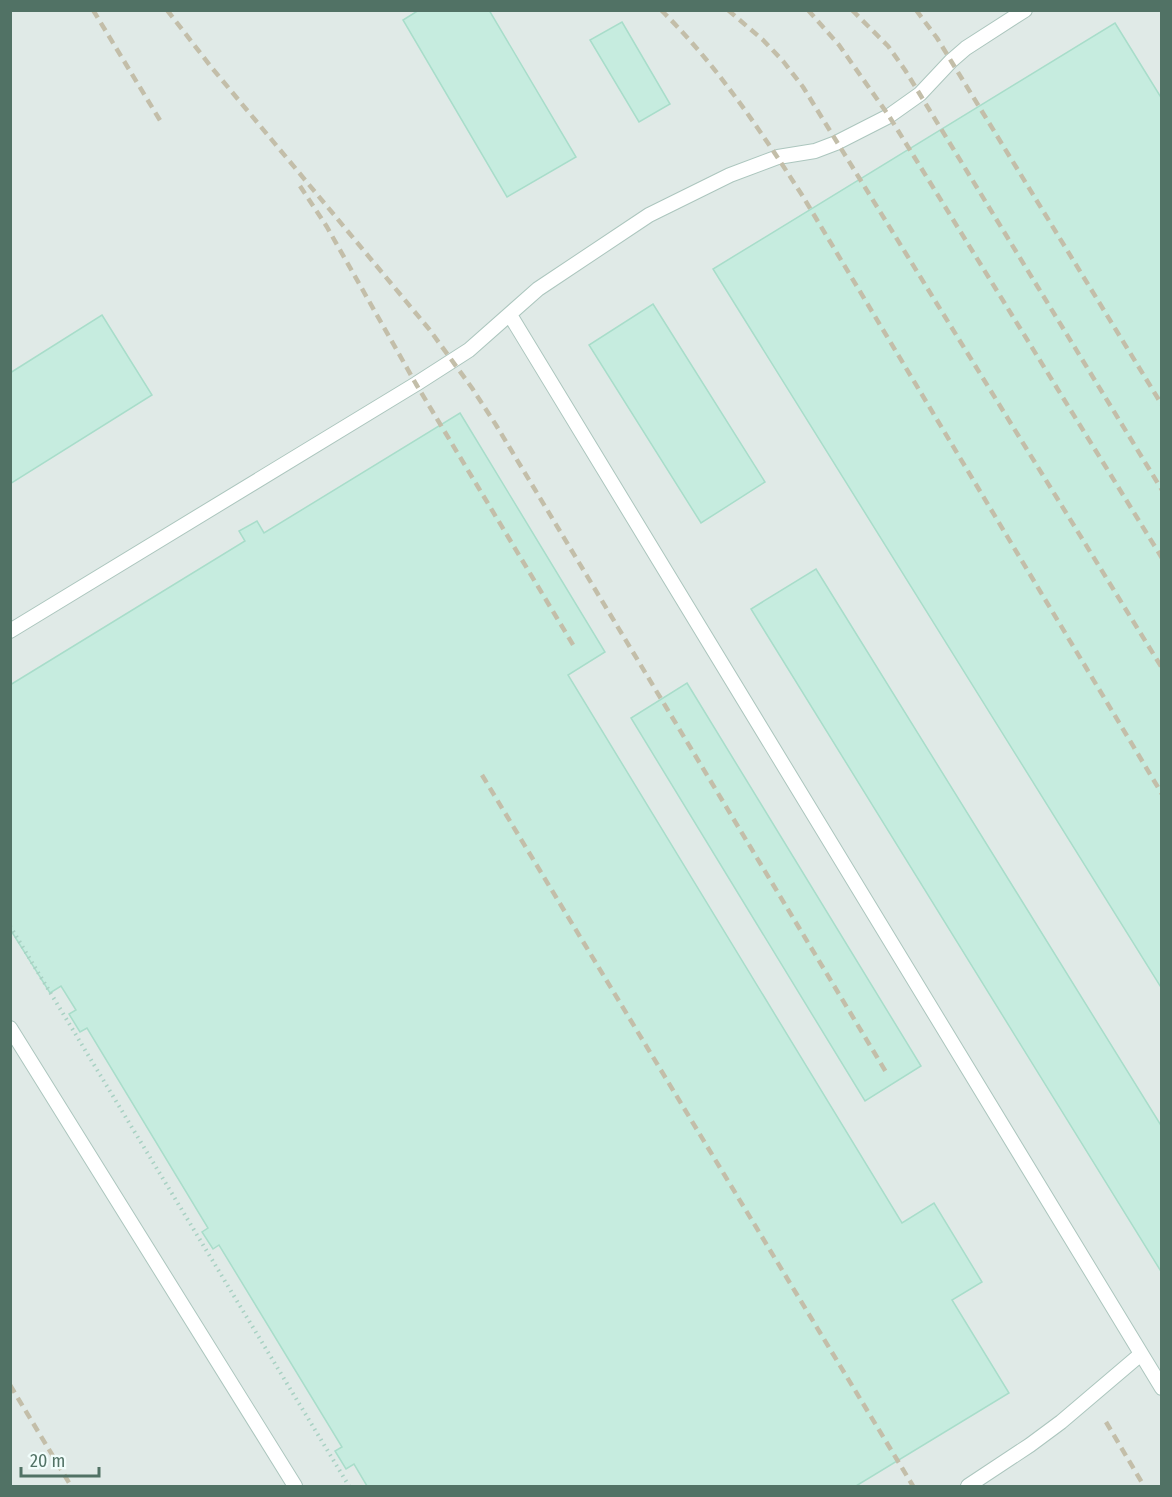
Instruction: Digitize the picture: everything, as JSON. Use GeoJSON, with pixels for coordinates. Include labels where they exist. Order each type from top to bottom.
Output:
{"type":"FeatureCollection","features":[{"type":"Feature","properties":{"kind":"lane"},"geometry":{"type":"LineString","coordinates":[[10,631],[469,350],[538,289],[649,215],[738,172],[778,157],[815,151],[890,116],[920,94],[966,48],[1025,10]]}},
{"type":"Feature","properties":{"kind":"lane"},"geometry":{"type":"LineString","coordinates":[[510,315],[1161,1388]]}},
{"type":"Feature","properties":{"kind":"lane"},"geometry":{"type":"LineString","coordinates":[[10,1028],[295,1486]]}},
{"type":"Feature","properties":{"kind":"lane"},"geometry":{"type":"LineString","coordinates":[[968,1486],[1061,1422],[1141,1354]]}},
{"type":"Feature","properties":{"kind":"path"},"geometry":{"type":"LineString","coordinates":[[10,926],[349,1486]]}},
{"type":"Feature","properties":{"kind":"shaded area"},"geometry":{"type":"Polygon","coordinates":[[[11,11],[1161,11],[1161,1486],[11,1486],[11,11]]]}},
{"type":"Feature","properties":{"kind":"building"},"geometry":{"type":"Polygon","coordinates":[[[419,10],[489,10],[576,157],[507,197],[403,20],[419,10]]]}},
{"type":"Feature","properties":{"kind":"building"},"geometry":{"type":"Polygon","coordinates":[[[622,22],[670,104],[639,122],[590,40],[622,22]]]}},
{"type":"Feature","properties":{"kind":"building"},"geometry":{"type":"Polygon","coordinates":[[[1115,23],[1162,99],[1162,989],[713,269],[1115,23]]]}},
{"type":"Feature","properties":{"kind":"building"},"geometry":{"type":"Polygon","coordinates":[[[653,304],[765,482],[701,523],[589,345],[653,304]]]}},
{"type":"Feature","properties":{"kind":"building"},"geometry":{"type":"Polygon","coordinates":[[[102,315],[152,395],[10,484],[10,373],[102,315]]]}},
{"type":"Feature","properties":{"kind":"building"},"geometry":{"type":"Polygon","coordinates":[[[460,413],[605,652],[568,675],[902,1223],[934,1203],[982,1282],[952,1300],[1009,1393],[856,1486],[367,1486],[354,1464],[346,1469],[335,1451],[342,1447],[219,1245],[213,1249],[202,1232],[208,1228],[87,1028],[80,1032],[69,1014],[76,1010],[61,986],[50,993],[10,929],[10,685],[245,541],[239,531],[257,521],[264,533],[460,413]]]}},
{"type":"Feature","properties":{"kind":"building"},"geometry":{"type":"Polygon","coordinates":[[[816,569],[1162,1127],[1162,1273],[751,609],[816,569]]]}},
{"type":"Feature","properties":{"kind":"building"},"geometry":{"type":"Polygon","coordinates":[[[687,683],[921,1066],[865,1101],[631,718],[687,683]]]}},
{"type":"Feature","properties":{"kind":"railway"},"geometry":{"type":"LineString","coordinates":[[93,10],[161,122]]}},
{"type":"Feature","properties":{"kind":"railway"},"geometry":{"type":"LineString","coordinates":[[167,10],[212,68],[429,329],[472,388],[886,1072]]}},
{"type":"Feature","properties":{"kind":"railway"},"geometry":{"type":"LineString","coordinates":[[661,10],[719,76],[754,122],[802,195],[1162,794]]}},
{"type":"Feature","properties":{"kind":"railway"},"geometry":{"type":"LineString","coordinates":[[728,10],[763,40],[803,87],[1162,668]]}},
{"type":"Feature","properties":{"kind":"railway"},"geometry":{"type":"LineString","coordinates":[[808,10],[839,45],[889,116],[1162,558]]}},
{"type":"Feature","properties":{"kind":"railway"},"geometry":{"type":"LineString","coordinates":[[852,10],[888,46],[905,70],[1162,490]]}},
{"type":"Feature","properties":{"kind":"railway"},"geometry":{"type":"LineString","coordinates":[[916,10],[937,38],[1162,405]]}},
{"type":"Feature","properties":{"kind":"railway"},"geometry":{"type":"LineString","coordinates":[[300,186],[327,227],[416,384],[575,648]]}},
{"type":"Feature","properties":{"kind":"railway"},"geometry":{"type":"LineString","coordinates":[[482,775],[913,1486]]}},
{"type":"Feature","properties":{"kind":"railway"},"geometry":{"type":"LineString","coordinates":[[10,1385],[71,1486]]}},
{"type":"Feature","properties":{"kind":"railway"},"geometry":{"type":"LineString","coordinates":[[1106,1422],[1144,1486]]}}]}
